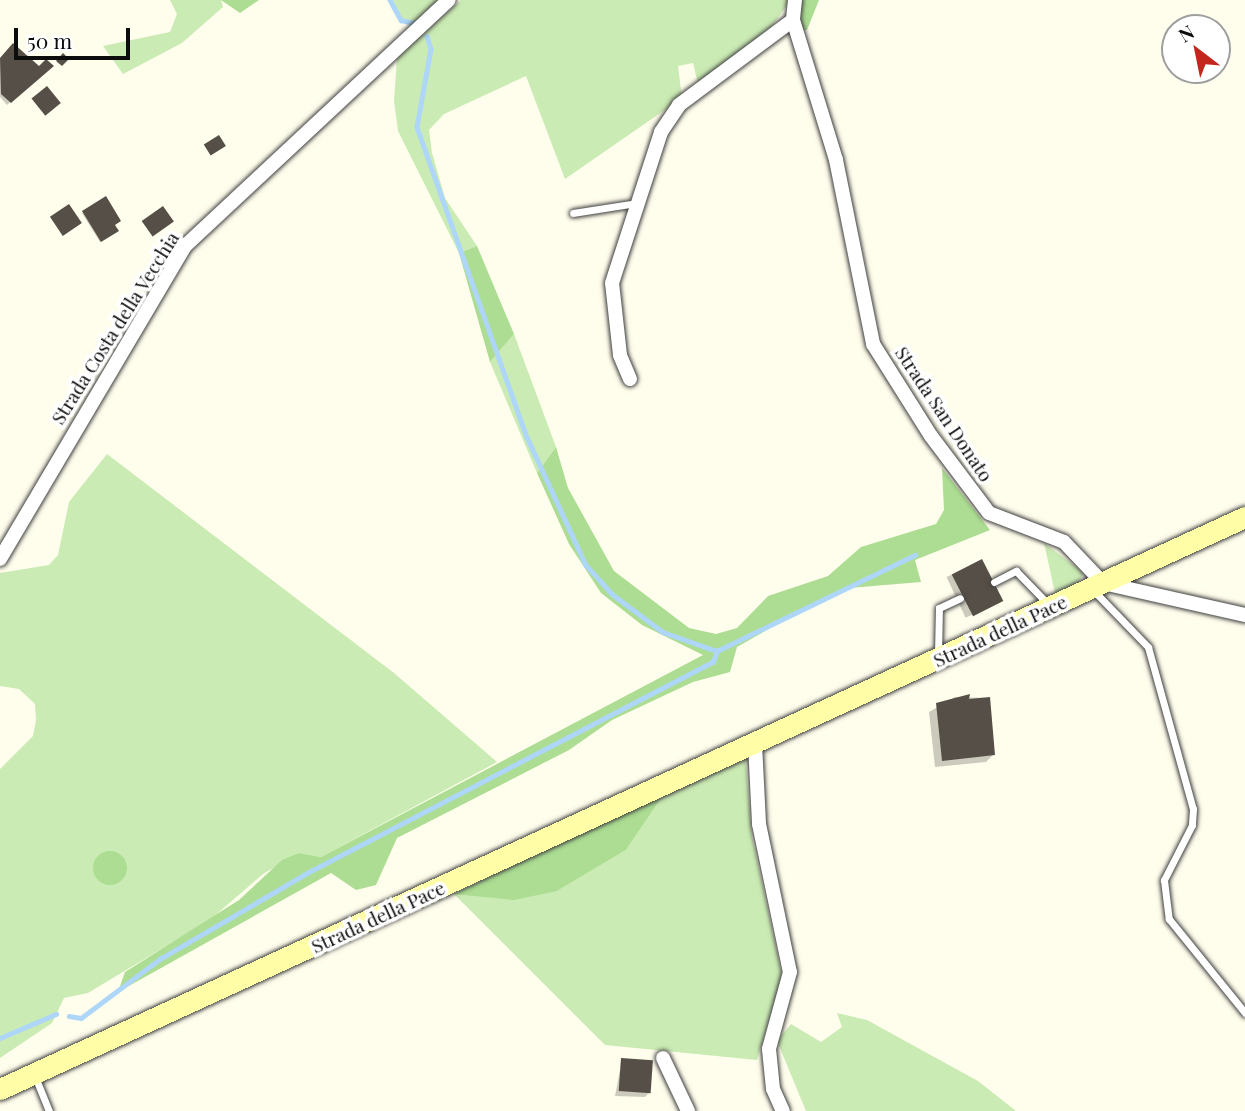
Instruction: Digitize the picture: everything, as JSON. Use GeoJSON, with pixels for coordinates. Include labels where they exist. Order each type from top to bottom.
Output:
{"type":"FeatureCollection","features":[{"type":"Feature","properties":{"kind":"street","name":"Strada Costa della Vecchia"},"geometry":{"type":"LineString","coordinates":[[0,559],[6,541],[186,245],[449,0]]}},
{"type":"Feature","properties":{"kind":"street","name":"Strada San Donato"},"geometry":{"type":"LineString","coordinates":[[795,0],[793,20],[836,160],[873,344],[989,513],[1064,542],[1097,586]]}},
{"type":"Feature","properties":{"kind":"street"},"geometry":{"type":"LineString","coordinates":[[630,379],[620,355],[612,283],[668,116],[793,20]]}},
{"type":"Feature","properties":{"kind":"street","name":"Strada della Pace"},"geometry":{"type":"LineString","coordinates":[[0,1089],[1245,517]]}},
{"type":"Feature","properties":{"kind":"street"},"geometry":{"type":"LineString","coordinates":[[1097,586],[1245,615]]}},
{"type":"Feature","properties":{"kind":"street"},"geometry":{"type":"LineString","coordinates":[[755,744],[759,824],[790,972],[769,1049],[773,1089],[783,1111]]}},
{"type":"Feature","properties":{"kind":"street"},"geometry":{"type":"LineString","coordinates":[[663,1058],[688,1111]]}},
{"type":"Feature","properties":{"kind":"lane"},"geometry":{"type":"LineString","coordinates":[[573,214],[638,203]]}},
{"type":"Feature","properties":{"kind":"lane"},"geometry":{"type":"LineString","coordinates":[[993,582],[1016,571],[1051,607]]}},
{"type":"Feature","properties":{"kind":"lane"},"geometry":{"type":"LineString","coordinates":[[1097,586],[1147,647],[1190,799],[1192,825],[1164,880],[1169,919],[1245,1013]]}},
{"type":"Feature","properties":{"kind":"lane"},"geometry":{"type":"LineString","coordinates":[[938,660],[939,608],[960,598]]}},
{"type":"Feature","properties":{"kind":"lane"},"geometry":{"type":"LineString","coordinates":[[34,1074],[50,1111]]}},
{"type":"Feature","properties":{"kind":"green space"},"geometry":{"type":"Polygon","coordinates":[[[170,0],[221,0],[223,7],[182,43],[123,74],[103,46],[170,32],[177,14],[170,0]]]}},
{"type":"Feature","properties":{"kind":"green space"},"geometry":{"type":"Polygon","coordinates":[[[221,0],[259,0],[240,13],[221,0]]]}},
{"type":"Feature","properties":{"kind":"green space"},"geometry":{"type":"Polygon","coordinates":[[[388,0],[440,0],[412,25],[399,21],[388,0]]]}},
{"type":"Feature","properties":{"kind":"green space"},"geometry":{"type":"Polygon","coordinates":[[[461,0],[791,0],[771,27],[698,84],[693,63],[678,66],[682,98],[565,179],[526,76],[444,114],[429,130],[432,153],[445,198],[477,246],[459,253],[398,131],[394,101],[397,58],[461,0]]]}},
{"type":"Feature","properties":{"kind":"green space"},"geometry":{"type":"Polygon","coordinates":[[[798,0],[819,0],[807,30],[801,30],[798,0]]]}},
{"type":"Feature","properties":{"kind":"green space"},"geometry":{"type":"Polygon","coordinates":[[[477,246],[514,334],[490,362],[459,253],[477,246]]]}},
{"type":"Feature","properties":{"kind":"green space"},"geometry":{"type":"Polygon","coordinates":[[[514,334],[556,447],[537,473],[490,362],[514,334]]]}},
{"type":"Feature","properties":{"kind":"green space"},"geometry":{"type":"Polygon","coordinates":[[[556,447],[568,488],[614,571],[689,628],[716,634],[737,628],[768,596],[828,576],[861,547],[936,524],[944,510],[942,468],[990,530],[915,560],[921,582],[849,588],[788,618],[737,647],[730,672],[693,682],[612,720],[569,750],[397,838],[376,885],[356,890],[331,873],[118,992],[125,972],[239,900],[282,860],[299,853],[321,857],[703,655],[642,625],[601,593],[569,544],[537,473],[556,447]]]}},
{"type":"Feature","properties":{"kind":"green space"},"geometry":{"type":"Polygon","coordinates":[[[107,454],[394,673],[497,762],[321,857],[299,853],[263,874],[211,919],[88,993],[64,998],[52,1023],[0,1058],[0,769],[33,736],[36,720],[35,704],[19,689],[0,686],[0,573],[49,565],[58,555],[69,502],[107,454]]]}},
{"type":"Feature","properties":{"kind":"green space"},"geometry":{"type":"Polygon","coordinates":[[[1044,543],[1084,573],[1078,583],[1055,593],[1044,543]]]}},
{"type":"Feature","properties":{"kind":"green space"},"geometry":{"type":"Polygon","coordinates":[[[745,756],[752,837],[782,976],[757,1060],[605,1045],[454,894],[557,891],[626,850],[666,791],[745,756]]]}},
{"type":"Feature","properties":{"kind":"green space"},"geometry":{"type":"Polygon","coordinates":[[[666,791],[626,850],[557,891],[514,900],[454,894],[666,791]]]}},
{"type":"Feature","properties":{"kind":"green space"},"geometry":{"type":"Polygon","coordinates":[[[110,851],[122,856],[127,868],[122,880],[110,885],[98,880],[93,868],[98,856],[110,851]]]}},
{"type":"Feature","properties":{"kind":"green space"},"geometry":{"type":"Polygon","coordinates":[[[837,1013],[867,1020],[978,1081],[1016,1111],[806,1111],[777,1041],[791,1024],[821,1042],[842,1027],[837,1013]]]}},
{"type":"Feature","properties":{"kind":"building"},"geometry":{"type":"Polygon","coordinates":[[[13,43],[39,66],[46,59],[54,66],[11,103],[1,94],[0,58],[13,43]]]}},
{"type":"Feature","properties":{"kind":"building"},"geometry":{"type":"Polygon","coordinates":[[[63,53],[69,59],[62,66],[56,61],[63,53]]]}},
{"type":"Feature","properties":{"kind":"building"},"geometry":{"type":"Polygon","coordinates":[[[47,86],[61,103],[45,116],[31,99],[47,86]]]}},
{"type":"Feature","properties":{"kind":"building"},"geometry":{"type":"Polygon","coordinates":[[[219,135],[226,146],[211,156],[204,145],[219,135]]]}},
{"type":"Feature","properties":{"kind":"building"},"geometry":{"type":"Polygon","coordinates":[[[106,196],[121,221],[115,225],[119,231],[101,242],[82,211],[106,196]]]}},
{"type":"Feature","properties":{"kind":"building"},"geometry":{"type":"Polygon","coordinates":[[[69,204],[82,223],[63,236],[50,217],[69,204]]]}},
{"type":"Feature","properties":{"kind":"building"},"geometry":{"type":"Polygon","coordinates":[[[163,206],[174,222],[153,236],[142,221],[163,206]]]}},
{"type":"Feature","properties":{"kind":"building"},"geometry":{"type":"Polygon","coordinates":[[[982,559],[1003,601],[973,616],[952,574],[982,559]]]}},
{"type":"Feature","properties":{"kind":"building"},"geometry":{"type":"Polygon","coordinates":[[[970,694],[969,699],[990,697],[995,755],[942,761],[936,703],[970,694]]]}},
{"type":"Feature","properties":{"kind":"building"},"geometry":{"type":"Polygon","coordinates":[[[621,1058],[653,1060],[651,1093],[619,1091],[621,1058]]]}},
{"type":"Feature","properties":{"kind":"waterway"},"geometry":{"type":"LineString","coordinates":[[390,0],[401,20],[414,23]]}},
{"type":"Feature","properties":{"kind":"waterway"},"geometry":{"type":"LineString","coordinates":[[427,36],[431,49],[417,127],[527,437],[586,565],[612,594],[663,632],[717,651],[915,555]]}},
{"type":"Feature","properties":{"kind":"waterway"},"geometry":{"type":"LineString","coordinates":[[69,1016],[81,1018],[160,959],[307,873],[713,662],[717,651]]}},
{"type":"Feature","properties":{"kind":"waterway"},"geometry":{"type":"LineString","coordinates":[[0,1038],[56,1014]]}}]}
